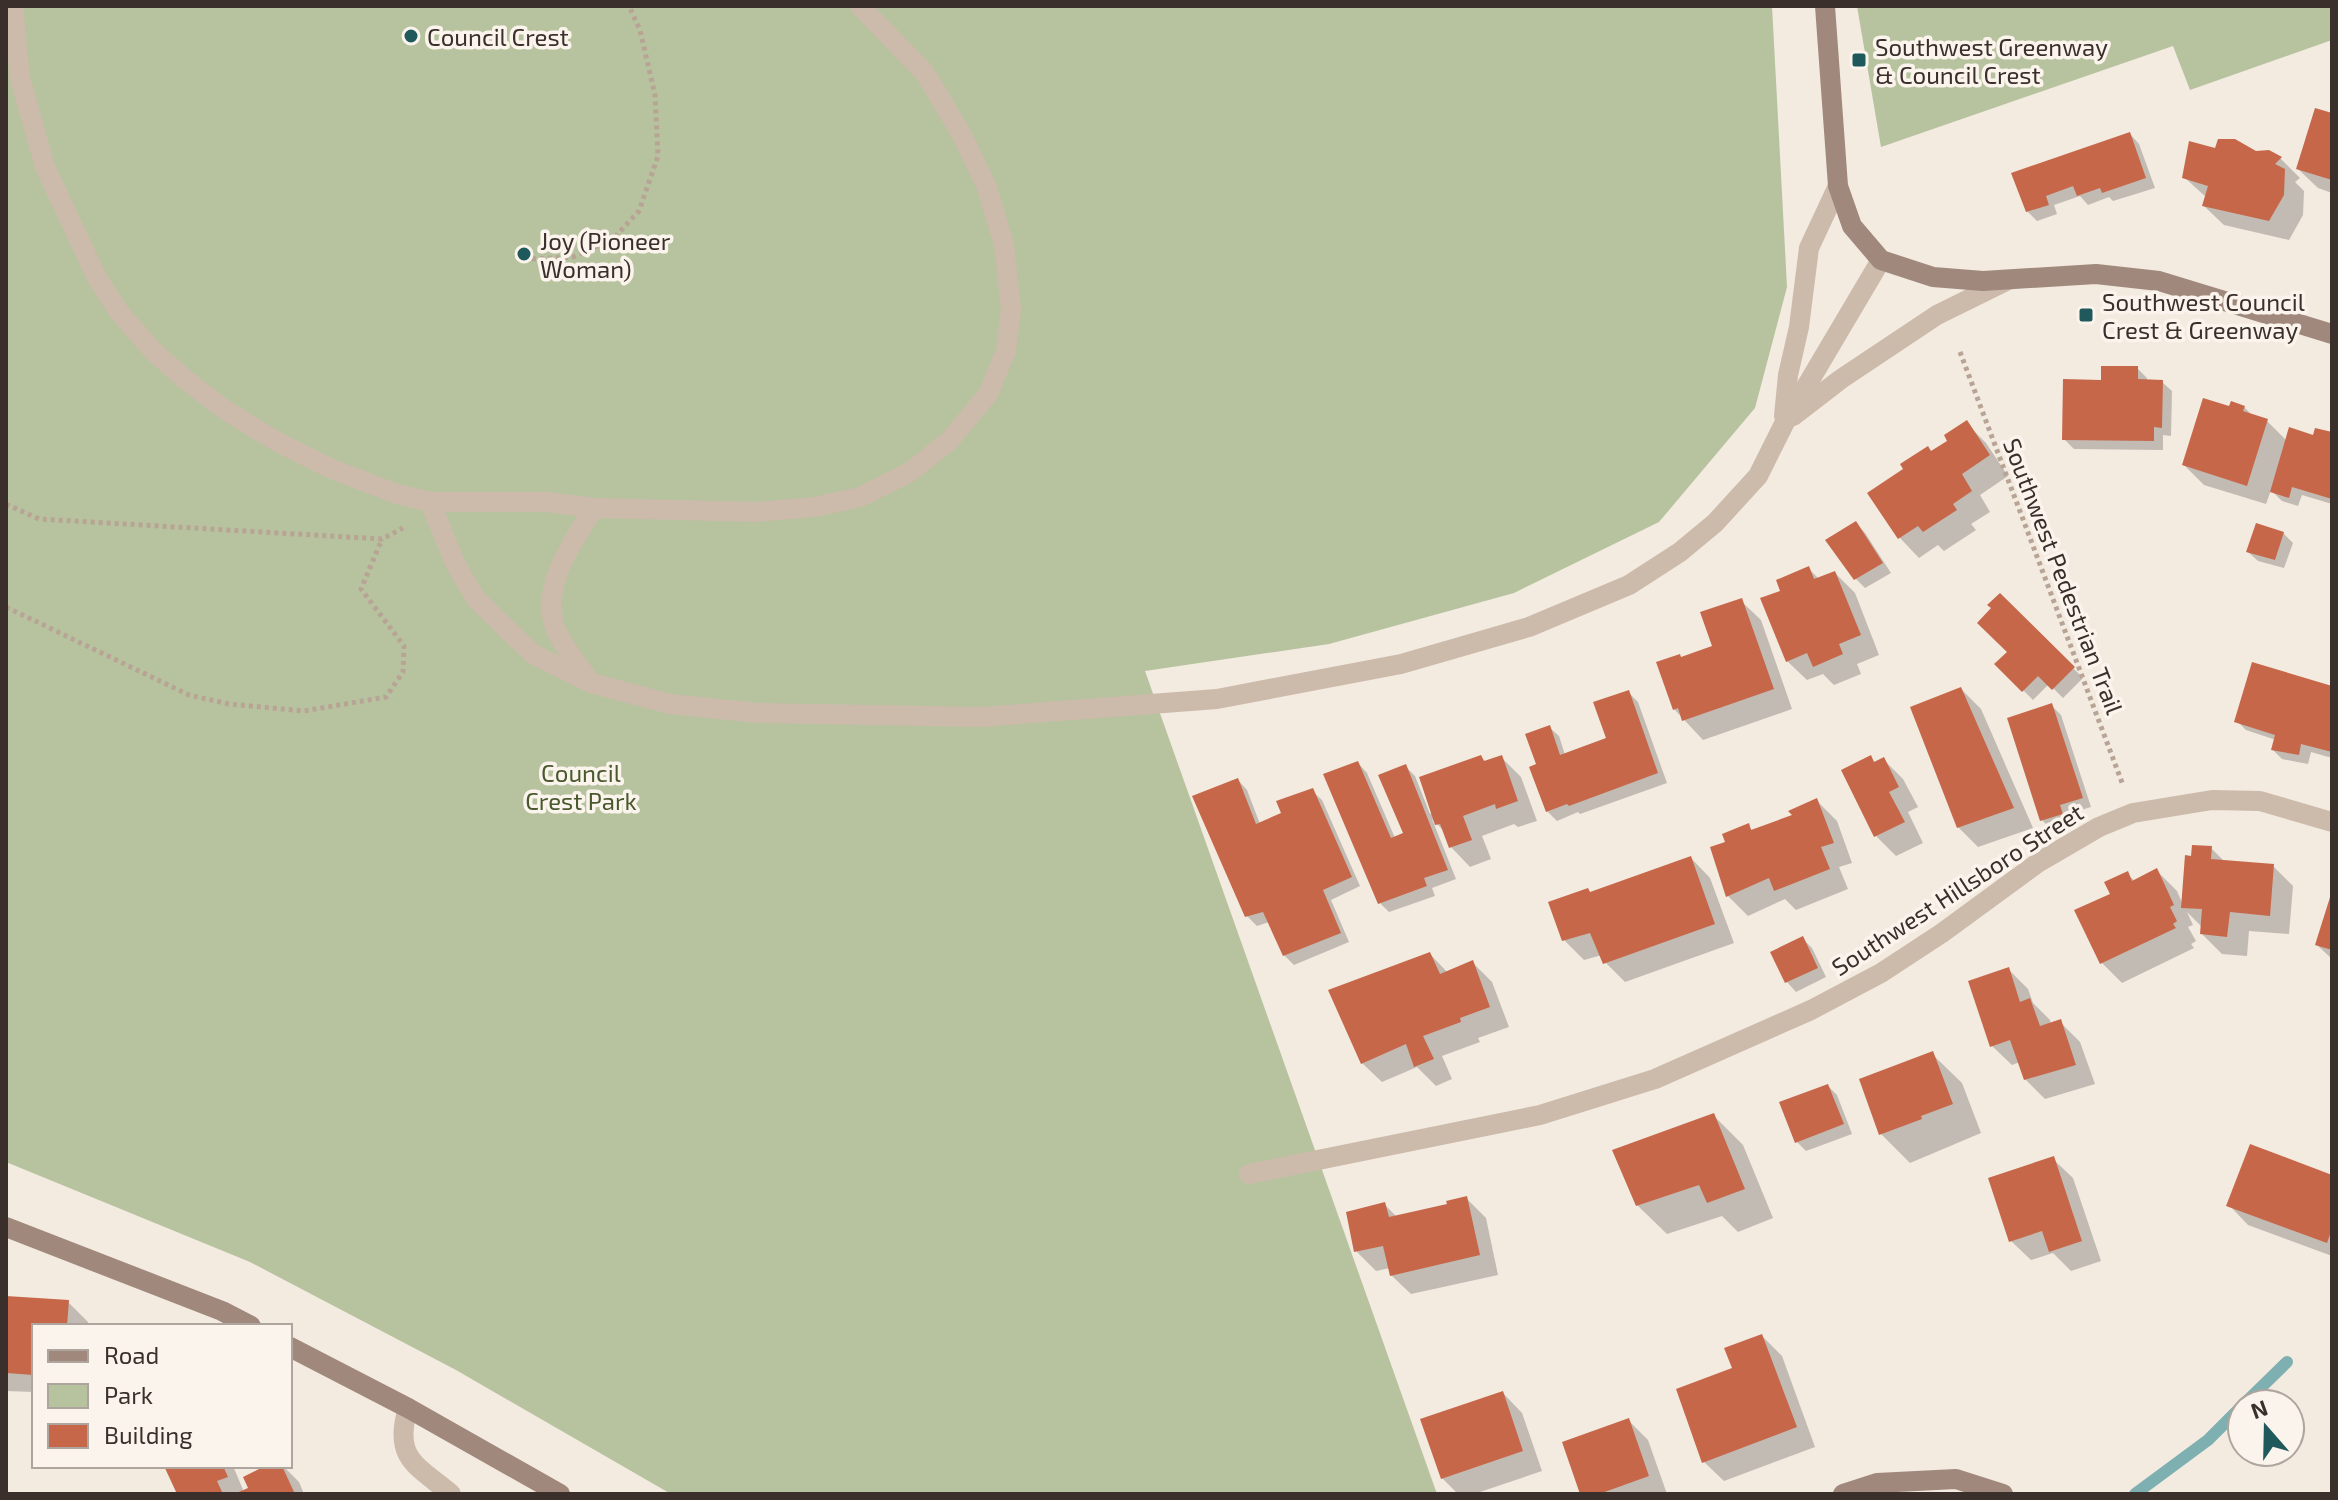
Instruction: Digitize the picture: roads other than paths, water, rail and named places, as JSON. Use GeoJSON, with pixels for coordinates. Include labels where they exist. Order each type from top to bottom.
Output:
{"type":"FeatureCollection","features":[{"type":"Feature","properties":{"kind":"street"},"geometry":{"type":"LineString","coordinates":[[13,6],[20,78],[45,167],[97,278],[119,312],[154,352],[225,410],[276,441],[332,469],[394,493],[430,502],[547,502],[594,508],[756,512],[815,507],[860,497],[910,472],[950,440],[988,394],[1006,351],[1011,309],[1004,245],[987,187],[962,135],[925,73],[860,6]]}},
{"type":"Feature","properties":{"kind":"street"},"geometry":{"type":"LineString","coordinates":[[1825,6],[1838,186],[1852,226],[1881,260],[1933,277],[1983,281],[2096,274],[2159,281],[2332,334]]}},
{"type":"Feature","properties":{"kind":"street"},"geometry":{"type":"LineString","coordinates":[[1784,424],[1788,375],[1799,327],[1809,248],[1838,186]]}},
{"type":"Feature","properties":{"kind":"street"},"geometry":{"type":"LineString","coordinates":[[430,502],[455,563],[476,599],[533,654],[591,683],[670,704],[758,713],[981,717],[1217,699],[1401,664],[1529,627],[1629,585],[1680,552],[1715,523],[1758,476],[1784,424],[1881,260]]}},
{"type":"Feature","properties":{"kind":"street"},"geometry":{"type":"LineString","coordinates":[[1784,424],[1841,379],[1937,315],[2008,280]]}},
{"type":"Feature","properties":{"kind":"street"},"geometry":{"type":"LineString","coordinates":[[591,683],[556,629],[552,606],[556,573],[594,508]]}},
{"type":"Feature","properties":{"kind":"street","name":"Southwest Hillsboro Street"},"geometry":{"type":"LineString","coordinates":[[1249,1174],[1540,1115],[1655,1079],[1811,1010],[1881,973],[2039,862],[2099,827],[2133,813],[2212,800],[2260,801],[2332,822]]}},
{"type":"Feature","properties":{"kind":"street"},"geometry":{"type":"LineString","coordinates":[[6,1227],[222,1311],[247,1324]]}},
{"type":"Feature","properties":{"kind":"street"},"geometry":{"type":"LineString","coordinates":[[292,1348],[408,1408],[560,1494]]}},
{"type":"Feature","properties":{"kind":"street"},"geometry":{"type":"LineString","coordinates":[[408,1408],[401,1431],[404,1447],[411,1461],[451,1494]]}},
{"type":"Feature","properties":{"kind":"street"},"geometry":{"type":"LineString","coordinates":[[1843,1494],[1877,1483],[1956,1479],[2003,1494]]}},
{"type":"Feature","properties":{"kind":"waterway"},"geometry":{"type":"LineString","coordinates":[[2260,1388],[2287,1362]]}},
{"type":"Feature","properties":{"kind":"waterway"},"geometry":{"type":"LineString","coordinates":[[2135,1494],[2208,1440],[2226,1422]]}},
{"type":"Feature","properties":{"kind":"place","name":"Council Crest"},"geometry":{"type":"Point","coordinates":[411,36]}},
{"type":"Feature","properties":{"kind":"place","name":"Southwest Greenway & Council Crest"},"geometry":{"type":"Point","coordinates":[1859,60]}},
{"type":"Feature","properties":{"kind":"place","name":"Joy (Pioneer Woman)"},"geometry":{"type":"Point","coordinates":[524,254]}},
{"type":"Feature","properties":{"kind":"place","name":"Southwest Council Crest & Greenway"},"geometry":{"type":"Point","coordinates":[2086,315]}},
{"type":"Feature","properties":{"kind":"park label","name":"Council Crest Park"},"geometry":{"type":"Point","coordinates":[581,786]}}]}
